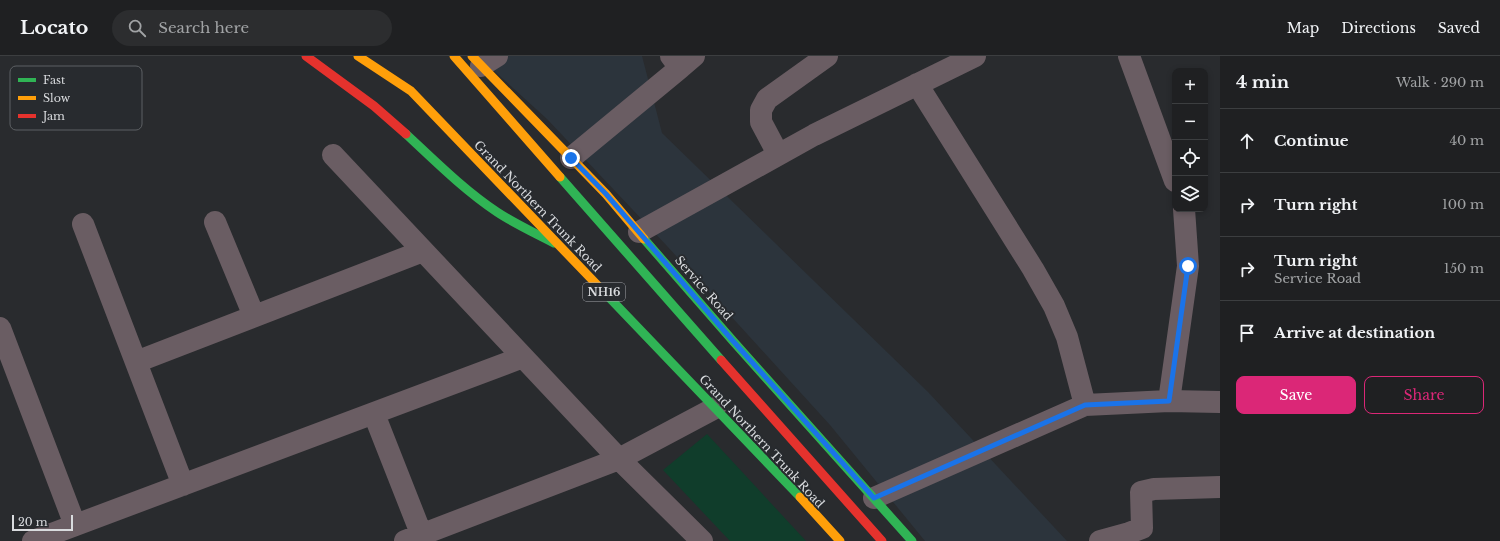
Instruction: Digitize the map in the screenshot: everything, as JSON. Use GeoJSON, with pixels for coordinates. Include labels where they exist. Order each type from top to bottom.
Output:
{"type":"FeatureCollection","features":[{"type":"Feature","properties":{"kind":"main road"},"geometry":{"type":"LineString","coordinates":[[306,56],[348,86],[395,124],[431,159],[492,210],[561,247]]}},
{"type":"Feature","properties":{"kind":"main road","name":"Grand Northern Trunk Road"},"geometry":{"type":"LineString","coordinates":[[358,56],[411,91],[773,468],[840,541]]}},
{"type":"Feature","properties":{"kind":"main road","name":"Grand Northern Trunk Road"},"geometry":{"type":"LineString","coordinates":[[454,56],[783,431],[882,541]]}},
{"type":"Feature","properties":{"kind":"main road","name":"Service Road"},"geometry":{"type":"LineString","coordinates":[[483,59],[571,158],[606,194],[733,341],[912,541]]}},
{"type":"Feature","properties":{"kind":"street"},"geometry":{"type":"LineString","coordinates":[[778,154],[761,122],[761,110],[767,99],[827,56]]}},
{"type":"Feature","properties":{"kind":"street"},"geometry":{"type":"LineString","coordinates":[[1129,56],[1173,176]]}},
{"type":"Feature","properties":{"kind":"street"},"geometry":{"type":"LineString","coordinates":[[639,232],[778,154],[968,57]]}},
{"type":"Feature","properties":{"kind":"street"},"geometry":{"type":"LineString","coordinates":[[571,158],[682,60]]}},
{"type":"Feature","properties":{"kind":"street"},"geometry":{"type":"LineString","coordinates":[[917,84],[1033,269],[1054,306],[1067,337],[1085,405]]}},
{"type":"Feature","properties":{"kind":"street"},"geometry":{"type":"LineString","coordinates":[[333,155],[619,459],[702,541]]}},
{"type":"Feature","properties":{"kind":"street"},"geometry":{"type":"LineString","coordinates":[[1169,401],[1188,266],[1184,212]]}},
{"type":"Feature","properties":{"kind":"street"},"geometry":{"type":"LineString","coordinates":[[215,222],[254,316]]}},
{"type":"Feature","properties":{"kind":"street"},"geometry":{"type":"LineString","coordinates":[[83,224],[183,485]]}},
{"type":"Feature","properties":{"kind":"street"},"geometry":{"type":"LineString","coordinates":[[136,362],[424,251]]}},
{"type":"Feature","properties":{"kind":"street"},"geometry":{"type":"LineString","coordinates":[[0,328],[75,525]]}},
{"type":"Feature","properties":{"kind":"street"},"geometry":{"type":"LineString","coordinates":[[33,541],[523,357]]}},
{"type":"Feature","properties":{"kind":"street"},"geometry":{"type":"LineString","coordinates":[[874,498],[1085,405],[1169,401],[1220,402]]}},
{"type":"Feature","properties":{"kind":"street"},"geometry":{"type":"LineString","coordinates":[[374,414],[417,539],[619,459],[715,408]]}},
{"type":"Feature","properties":{"kind":"street"},"geometry":{"type":"LineString","coordinates":[[1100,541],[1142,528],[1142,492],[1154,489],[1220,487]]}},
{"type":"Feature","properties":{"kind":"shaded area"},"geometry":{"type":"Polygon","coordinates":[[[478,56],[642,56],[662,133],[928,392],[1067,541],[925,541],[830,425],[667,246],[547,119],[478,56]]]}},
{"type":"Feature","properties":{"kind":"green space"},"geometry":{"type":"Polygon","coordinates":[[[707,434],[806,541],[730,541],[663,470],[707,434]]]}},
{"type":"Feature","properties":{"kind":"traffic: fast"},"geometry":{"type":"LineString","coordinates":[[406,134],[450,175],[497,212],[554,243]]}},
{"type":"Feature","properties":{"kind":"traffic: fast"},"geometry":{"type":"LineString","coordinates":[[560,177],[721,360]]}},
{"type":"Feature","properties":{"kind":"traffic: fast"},"geometry":{"type":"LineString","coordinates":[[644,239],[912,541]]}},
{"type":"Feature","properties":{"kind":"traffic: fast"},"geometry":{"type":"LineString","coordinates":[[602,290],[800,497]]}},
{"type":"Feature","properties":{"kind":"traffic: slow"},"geometry":{"type":"LineString","coordinates":[[358,56],[411,91],[602,290]]}},
{"type":"Feature","properties":{"kind":"traffic: slow"},"geometry":{"type":"LineString","coordinates":[[454,56],[560,177]]}},
{"type":"Feature","properties":{"kind":"traffic: slow"},"geometry":{"type":"LineString","coordinates":[[472,56],[606,194],[644,239]]}},
{"type":"Feature","properties":{"kind":"traffic: slow"},"geometry":{"type":"LineString","coordinates":[[800,497],[840,541]]}},
{"type":"Feature","properties":{"kind":"traffic: jam"},"geometry":{"type":"LineString","coordinates":[[306,56],[374,106],[406,134]]}},
{"type":"Feature","properties":{"kind":"traffic: jam"},"geometry":{"type":"LineString","coordinates":[[721,360],[882,541]]}},
{"type":"Feature","properties":{"kind":"route"},"geometry":{"type":"LineString","coordinates":[[571,158],[606,194],[733,341],[874,498],[1085,405],[1169,401],[1188,266]]}}]}
